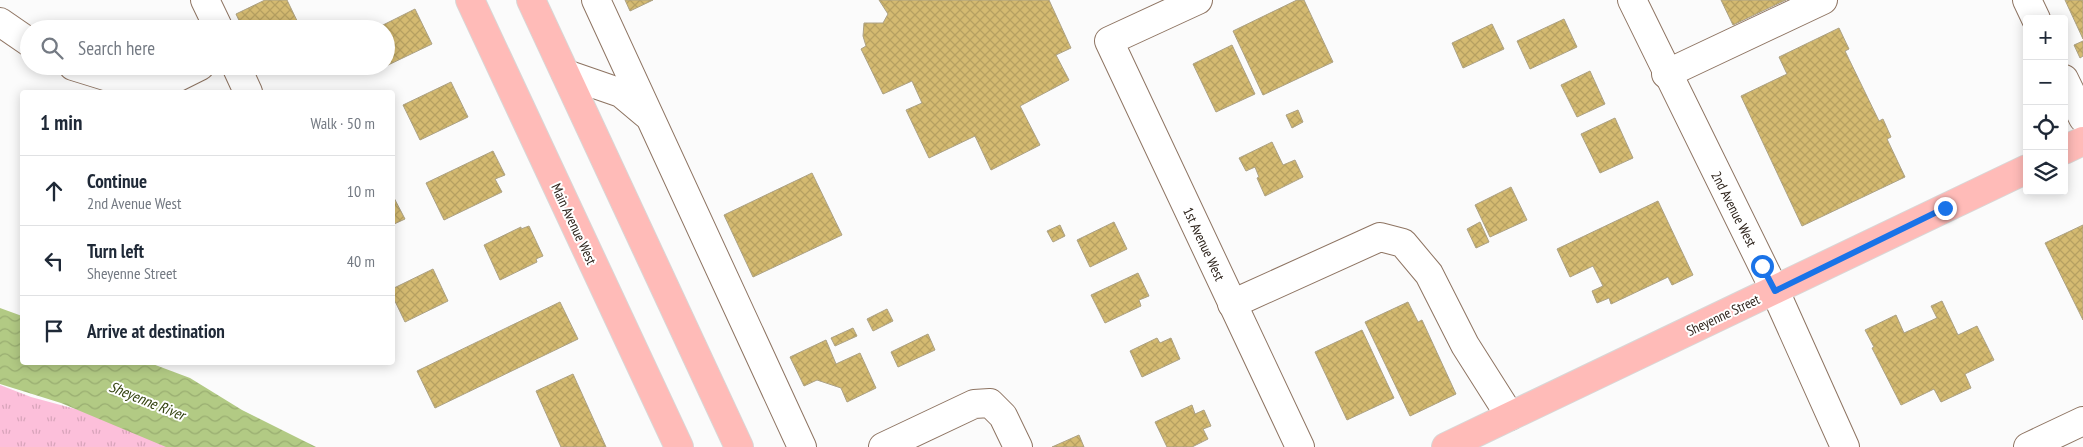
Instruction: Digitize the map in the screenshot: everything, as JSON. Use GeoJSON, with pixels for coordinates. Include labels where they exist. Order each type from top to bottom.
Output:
{"type":"FeatureCollection","features":[{"type":"Feature","properties":{"kind":"main road","name":"Main Avenue West"},"geometry":{"type":"LineString","coordinates":[[470,0],[679,447]]}},
{"type":"Feature","properties":{"kind":"main road"},"geometry":{"type":"LineString","coordinates":[[531,0],[740,447]]}},
{"type":"Feature","properties":{"kind":"main road"},"geometry":{"type":"LineString","coordinates":[[2068,148],[2083,141]]}},
{"type":"Feature","properties":{"kind":"main road","name":"Sheyenne Street"},"geometry":{"type":"LineString","coordinates":[[1446,447],[2023,171]]}},
{"type":"Feature","properties":{"kind":"street"},"geometry":{"type":"LineString","coordinates":[[205,0],[215,20]]}},
{"type":"Feature","properties":{"kind":"street"},"geometry":{"type":"LineString","coordinates":[[596,0],[802,447]]}},
{"type":"Feature","properties":{"kind":"street","name":"1st Avenue West"},"geometry":{"type":"LineString","coordinates":[[1198,0],[1109,41],[1300,447]]}},
{"type":"Feature","properties":{"kind":"street","name":"2nd Avenue West"},"geometry":{"type":"LineString","coordinates":[[1632,0],[1666,74],[1775,291],[1845,447]]}},
{"type":"Feature","properties":{"kind":"street"},"geometry":{"type":"LineString","coordinates":[[1666,74],[1823,0]]}},
{"type":"Feature","properties":{"kind":"street"},"geometry":{"type":"LineString","coordinates":[[2027,0],[2034,15]]}},
{"type":"Feature","properties":{"kind":"street"},"geometry":{"type":"LineString","coordinates":[[0,22],[20,36]]}},
{"type":"Feature","properties":{"kind":"street"},"geometry":{"type":"LineString","coordinates":[[566,74],[621,93],[649,116]]}},
{"type":"Feature","properties":{"kind":"street"},"geometry":{"type":"LineString","coordinates":[[103,75],[128,83],[164,84],[182,75]]}},
{"type":"Feature","properties":{"kind":"street"},"geometry":{"type":"LineString","coordinates":[[240,75],[247,90]]}},
{"type":"Feature","properties":{"kind":"street"},"geometry":{"type":"LineString","coordinates":[[2068,87],[2083,118]]}},
{"type":"Feature","properties":{"kind":"street"},"geometry":{"type":"LineString","coordinates":[[1232,304],[1380,237],[1403,243],[1429,274],[1465,345],[1510,416]]}},
{"type":"Feature","properties":{"kind":"street"},"geometry":{"type":"LineString","coordinates":[[882,447],[974,404],[990,403],[1003,416],[1018,447]]}},
{"type":"Feature","properties":{"kind":"street"},"geometry":{"type":"LineString","coordinates":[[2028,447],[2083,421]]}},
{"type":"Feature","properties":{"kind":"green space"},"geometry":{"type":"Polygon","coordinates":[[[0,385],[31,397],[142,427],[196,447],[0,447],[0,385]]]}},
{"type":"Feature","properties":{"kind":"water","name":"Sheyenne River"},"geometry":{"type":"Polygon","coordinates":[[[0,308],[20,315],[20,365],[155,365],[190,378],[242,410],[316,447],[166,447],[61,403],[0,384],[0,308]]]}},
{"type":"Feature","properties":{"kind":"building"},"geometry":{"type":"Polygon","coordinates":[[[265,0],[287,0],[297,20],[239,20],[236,14],[265,0]]]}},
{"type":"Feature","properties":{"kind":"building"},"geometry":{"type":"Polygon","coordinates":[[[625,0],[653,0],[630,11],[625,0]]]}},
{"type":"Feature","properties":{"kind":"building"},"geometry":{"type":"Polygon","coordinates":[[[879,0],[1049,0],[1071,48],[1056,55],[1069,80],[1020,106],[1040,145],[991,170],[975,136],[929,158],[906,110],[922,103],[912,81],[883,94],[861,49],[866,46],[863,36],[864,23],[883,23],[888,14],[879,0]]]}},
{"type":"Feature","properties":{"kind":"building"},"geometry":{"type":"Polygon","coordinates":[[[1297,0],[1304,0],[1333,62],[1263,95],[1233,31],[1297,0]]]}},
{"type":"Feature","properties":{"kind":"building"},"geometry":{"type":"Polygon","coordinates":[[[1721,0],[1786,0],[1733,25],[1721,0]]]}},
{"type":"Feature","properties":{"kind":"building"},"geometry":{"type":"Polygon","coordinates":[[[2065,0],[2083,0],[2083,39],[2065,0]]]}},
{"type":"Feature","properties":{"kind":"building"},"geometry":{"type":"Polygon","coordinates":[[[415,9],[432,44],[395,62],[395,20],[393,20],[415,9]]]}},
{"type":"Feature","properties":{"kind":"building"},"geometry":{"type":"Polygon","coordinates":[[[1564,19],[1577,47],[1530,69],[1517,41],[1564,19]]]}},
{"type":"Feature","properties":{"kind":"building"},"geometry":{"type":"Polygon","coordinates":[[[1492,24],[1504,49],[1463,68],[1452,43],[1492,24]]]}},
{"type":"Feature","properties":{"kind":"building"},"geometry":{"type":"Polygon","coordinates":[[[1839,28],[1849,49],[1845,51],[1879,121],[1883,119],[1891,137],[1887,139],[1905,177],[1802,226],[1741,96],[1787,74],[1779,57],[1839,28]]]}},
{"type":"Feature","properties":{"kind":"building"},"geometry":{"type":"Polygon","coordinates":[[[2083,41],[2083,56],[2080,58],[2074,45],[2083,41]]]}},
{"type":"Feature","properties":{"kind":"building"},"geometry":{"type":"Polygon","coordinates":[[[1232,45],[1255,94],[1216,112],[1193,64],[1232,45]]]}},
{"type":"Feature","properties":{"kind":"building"},"geometry":{"type":"Polygon","coordinates":[[[1590,71],[1605,104],[1577,117],[1561,85],[1590,71]]]}},
{"type":"Feature","properties":{"kind":"building"},"geometry":{"type":"Polygon","coordinates":[[[451,82],[468,117],[420,140],[403,105],[451,82]]]}},
{"type":"Feature","properties":{"kind":"building"},"geometry":{"type":"Polygon","coordinates":[[[1298,110],[1303,122],[1292,128],[1286,115],[1298,110]]]}},
{"type":"Feature","properties":{"kind":"building"},"geometry":{"type":"Polygon","coordinates":[[[1615,118],[1633,158],[1600,173],[1581,134],[1615,118]]]}},
{"type":"Feature","properties":{"kind":"building"},"geometry":{"type":"Polygon","coordinates":[[[1272,142],[1283,165],[1295,160],[1303,177],[1265,196],[1257,178],[1259,177],[1255,167],[1246,171],[1239,158],[1272,142]]]}},
{"type":"Feature","properties":{"kind":"building"},"geometry":{"type":"Polygon","coordinates":[[[493,151],[505,175],[495,179],[502,192],[444,220],[426,183],[493,151]]]}},
{"type":"Feature","properties":{"kind":"building"},"geometry":{"type":"Polygon","coordinates":[[[812,173],[842,235],[753,277],[724,215],[812,173]]]}},
{"type":"Feature","properties":{"kind":"building"},"geometry":{"type":"Polygon","coordinates":[[[1511,187],[1527,220],[1490,237],[1475,205],[1511,187]]]}},
{"type":"Feature","properties":{"kind":"building"},"geometry":{"type":"Polygon","coordinates":[[[395,200],[405,219],[395,224],[395,200]]]}},
{"type":"Feature","properties":{"kind":"building"},"geometry":{"type":"Polygon","coordinates":[[[1658,201],[1693,275],[1672,285],[1668,277],[1611,304],[1609,298],[1597,303],[1592,291],[1603,286],[1593,266],[1570,277],[1557,249],[1658,201]]]}},
{"type":"Feature","properties":{"kind":"building"},"geometry":{"type":"Polygon","coordinates":[[[1114,222],[1127,249],[1090,267],[1077,240],[1114,222]]]}},
{"type":"Feature","properties":{"kind":"building"},"geometry":{"type":"Polygon","coordinates":[[[1480,222],[1489,242],[1476,248],[1467,229],[1480,222]]]}},
{"type":"Feature","properties":{"kind":"building"},"geometry":{"type":"Polygon","coordinates":[[[1060,225],[1065,236],[1053,242],[1047,231],[1060,225]]]}},
{"type":"Feature","properties":{"kind":"building"},"geometry":{"type":"Polygon","coordinates":[[[2083,225],[2083,320],[2045,243],[2083,225]]]}},
{"type":"Feature","properties":{"kind":"building"},"geometry":{"type":"Polygon","coordinates":[[[529,226],[543,256],[536,259],[537,262],[500,280],[484,245],[521,227],[521,229],[529,226]]]}},
{"type":"Feature","properties":{"kind":"building"},"geometry":{"type":"Polygon","coordinates":[[[433,269],[448,301],[405,322],[395,301],[395,288],[433,269]]]}},
{"type":"Feature","properties":{"kind":"building"},"geometry":{"type":"Polygon","coordinates":[[[1138,273],[1149,296],[1139,300],[1141,306],[1105,323],[1091,295],[1138,273]]]}},
{"type":"Feature","properties":{"kind":"building"},"geometry":{"type":"Polygon","coordinates":[[[1942,301],[1958,335],[1977,326],[1994,360],[1965,374],[1971,388],[1941,402],[1934,389],[1901,405],[1865,330],[1896,315],[1904,333],[1937,318],[1931,306],[1942,301]]]}},
{"type":"Feature","properties":{"kind":"building"},"geometry":{"type":"Polygon","coordinates":[[[560,302],[578,339],[435,408],[417,371],[560,302]]]}},
{"type":"Feature","properties":{"kind":"building"},"geometry":{"type":"Polygon","coordinates":[[[1408,302],[1418,322],[1422,320],[1456,394],[1410,416],[1365,322],[1408,302]]]}},
{"type":"Feature","properties":{"kind":"building"},"geometry":{"type":"Polygon","coordinates":[[[887,309],[893,321],[873,331],[867,319],[887,309]]]}},
{"type":"Feature","properties":{"kind":"building"},"geometry":{"type":"Polygon","coordinates":[[[853,328],[857,336],[835,346],[831,338],[853,328]]]}},
{"type":"Feature","properties":{"kind":"building"},"geometry":{"type":"Polygon","coordinates":[[[1362,330],[1394,398],[1347,420],[1315,352],[1362,330]]]}},
{"type":"Feature","properties":{"kind":"building"},"geometry":{"type":"Polygon","coordinates":[[[928,334],[935,350],[898,367],[891,352],[928,334]]]}},
{"type":"Feature","properties":{"kind":"building"},"geometry":{"type":"Polygon","coordinates":[[[1157,338],[1160,343],[1171,338],[1180,359],[1142,377],[1130,351],[1157,338]]]}},
{"type":"Feature","properties":{"kind":"building"},"geometry":{"type":"Polygon","coordinates":[[[826,340],[836,364],[860,353],[876,388],[847,402],[841,388],[817,380],[804,386],[790,357],[826,340]]]}},
{"type":"Feature","properties":{"kind":"building"},"geometry":{"type":"Polygon","coordinates":[[[573,374],[606,447],[561,447],[536,391],[573,374]]]}},
{"type":"Feature","properties":{"kind":"building"},"geometry":{"type":"Polygon","coordinates":[[[1192,405],[1195,414],[1204,410],[1211,426],[1203,429],[1208,439],[1192,447],[1167,447],[1155,422],[1192,405]]]}},
{"type":"Feature","properties":{"kind":"building"},"geometry":{"type":"Polygon","coordinates":[[[1079,435],[1084,447],[1052,447],[1079,435]]]}},
{"type":"Feature","properties":{"kind":"route"},"geometry":{"type":"LineString","coordinates":[[1762,266],[1775,291],[1945,208]]}}]}
